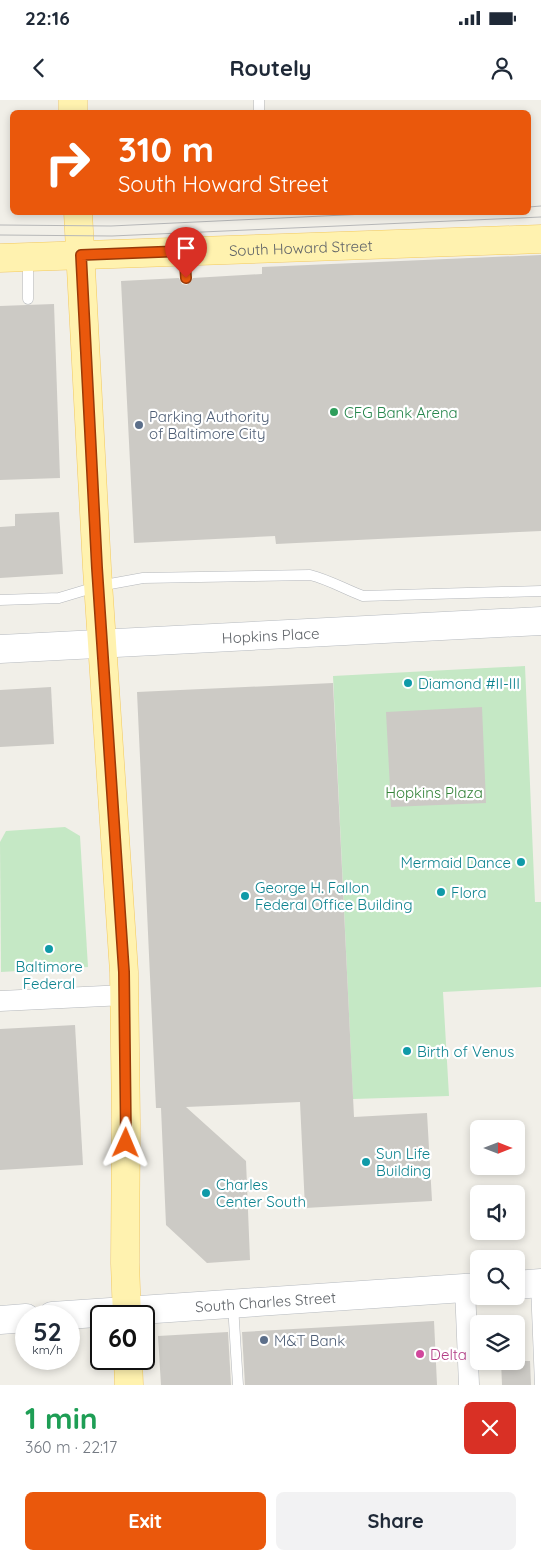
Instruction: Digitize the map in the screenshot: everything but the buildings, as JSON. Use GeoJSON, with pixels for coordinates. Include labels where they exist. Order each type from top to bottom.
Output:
{"type":"FeatureCollection","features":[{"type":"Feature","properties":{"kind":"main road"},"geometry":{"type":"LineString","coordinates":[[78,215],[102,645],[125,995],[124,1263],[126,1305]]}},
{"type":"Feature","properties":{"kind":"main road","name":"South Howard Street"},"geometry":{"type":"LineString","coordinates":[[0,258],[541,239]]}},
{"type":"Feature","properties":{"kind":"main road","name":"Hopkins Place"},"geometry":{"type":"LineString","coordinates":[[0,649],[541,621]]}},
{"type":"Feature","properties":{"kind":"main road","name":"South Charles Street"},"geometry":{"type":"LineString","coordinates":[[155,1311],[233,1304],[470,1288]]}},
{"type":"Feature","properties":{"kind":"main road"},"geometry":{"type":"LineString","coordinates":[[0,1320],[15,1319]]}},
{"type":"Feature","properties":{"kind":"main road"},"geometry":{"type":"LineString","coordinates":[[128,1370],[129,1385]]}},
{"type":"Feature","properties":{"kind":"street"},"geometry":{"type":"LineString","coordinates":[[0,1001],[125,995]]}},
{"type":"Feature","properties":{"kind":"street"},"geometry":{"type":"LineString","coordinates":[[470,1385],[472,1305]]}},
{"type":"Feature","properties":{"kind":"lane"},"geometry":{"type":"LineString","coordinates":[[184,251],[186,278]]}},
{"type":"Feature","properties":{"kind":"lane"},"geometry":{"type":"LineString","coordinates":[[28,257],[28,299]]}},
{"type":"Feature","properties":{"kind":"lane"},"geometry":{"type":"LineString","coordinates":[[0,600],[59,598],[99,586],[142,578],[310,575],[330,580],[350,592],[363,596],[541,592]]}},
{"type":"Feature","properties":{"kind":"lane"},"geometry":{"type":"LineString","coordinates":[[531,1284],[540,1385]]}},
{"type":"Feature","properties":{"kind":"lane"},"geometry":{"type":"LineString","coordinates":[[233,1304],[238,1385]]}},
{"type":"Feature","properties":{"kind":"green space","name":"Hopkins Plaza"},"geometry":{"type":"Polygon","coordinates":[[[525,666],[535,902],[541,902],[541,987],[443,992],[449,1096],[353,1099],[333,676],[525,666]]]}},
{"type":"Feature","properties":{"kind":"green space"},"geometry":{"type":"Polygon","coordinates":[[[65,827],[80,836],[88,967],[1,972],[0,842],[6,831],[65,827]]]}},
{"type":"Feature","properties":{"kind":"tram line"},"geometry":{"type":"LineString","coordinates":[[531,207],[541,206]]}},
{"type":"Feature","properties":{"kind":"tram line"},"geometry":{"type":"LineString","coordinates":[[0,225],[111,226],[344,215]]}},
{"type":"Feature","properties":{"kind":"tram line"},"geometry":{"type":"LineString","coordinates":[[0,235],[112,236],[541,217]]}},
{"type":"Feature","properties":{"kind":"place","name":"CFG Bank Arena"},"geometry":{"type":"Point","coordinates":[334,412]}},
{"type":"Feature","properties":{"kind":"place","name":"Parking Authority of Baltimore City"},"geometry":{"type":"Point","coordinates":[139,425]}},
{"type":"Feature","properties":{"kind":"place","name":"Diamond #II-III"},"geometry":{"type":"Point","coordinates":[408,683]}},
{"type":"Feature","properties":{"kind":"place","name":"Mermaid Dance"},"geometry":{"type":"Point","coordinates":[521,862]}},
{"type":"Feature","properties":{"kind":"place","name":"Flora"},"geometry":{"type":"Point","coordinates":[441,892]}},
{"type":"Feature","properties":{"kind":"place","name":"George H. Fallon Federal Office Building"},"geometry":{"type":"Point","coordinates":[245,896]}},
{"type":"Feature","properties":{"kind":"place","name":"Baltimore Federal"},"geometry":{"type":"Point","coordinates":[49,949]}},
{"type":"Feature","properties":{"kind":"place","name":"Birth of Venus"},"geometry":{"type":"Point","coordinates":[407,1051]}},
{"type":"Feature","properties":{"kind":"place","name":"Sun Life Building"},"geometry":{"type":"Point","coordinates":[366,1162]}},
{"type":"Feature","properties":{"kind":"place","name":"Charles Center South"},"geometry":{"type":"Point","coordinates":[206,1193]}},
{"type":"Feature","properties":{"kind":"place","name":"M&T Bank"},"geometry":{"type":"Point","coordinates":[264,1340]}},
{"type":"Feature","properties":{"kind":"place","name":"Delta"},"geometry":{"type":"Point","coordinates":[420,1354]}},
{"type":"Feature","properties":{"kind":"route"},"geometry":{"type":"LineString","coordinates":[[126,1143],[124,972],[97,568],[81,255],[184,251],[186,278]]}}]}
